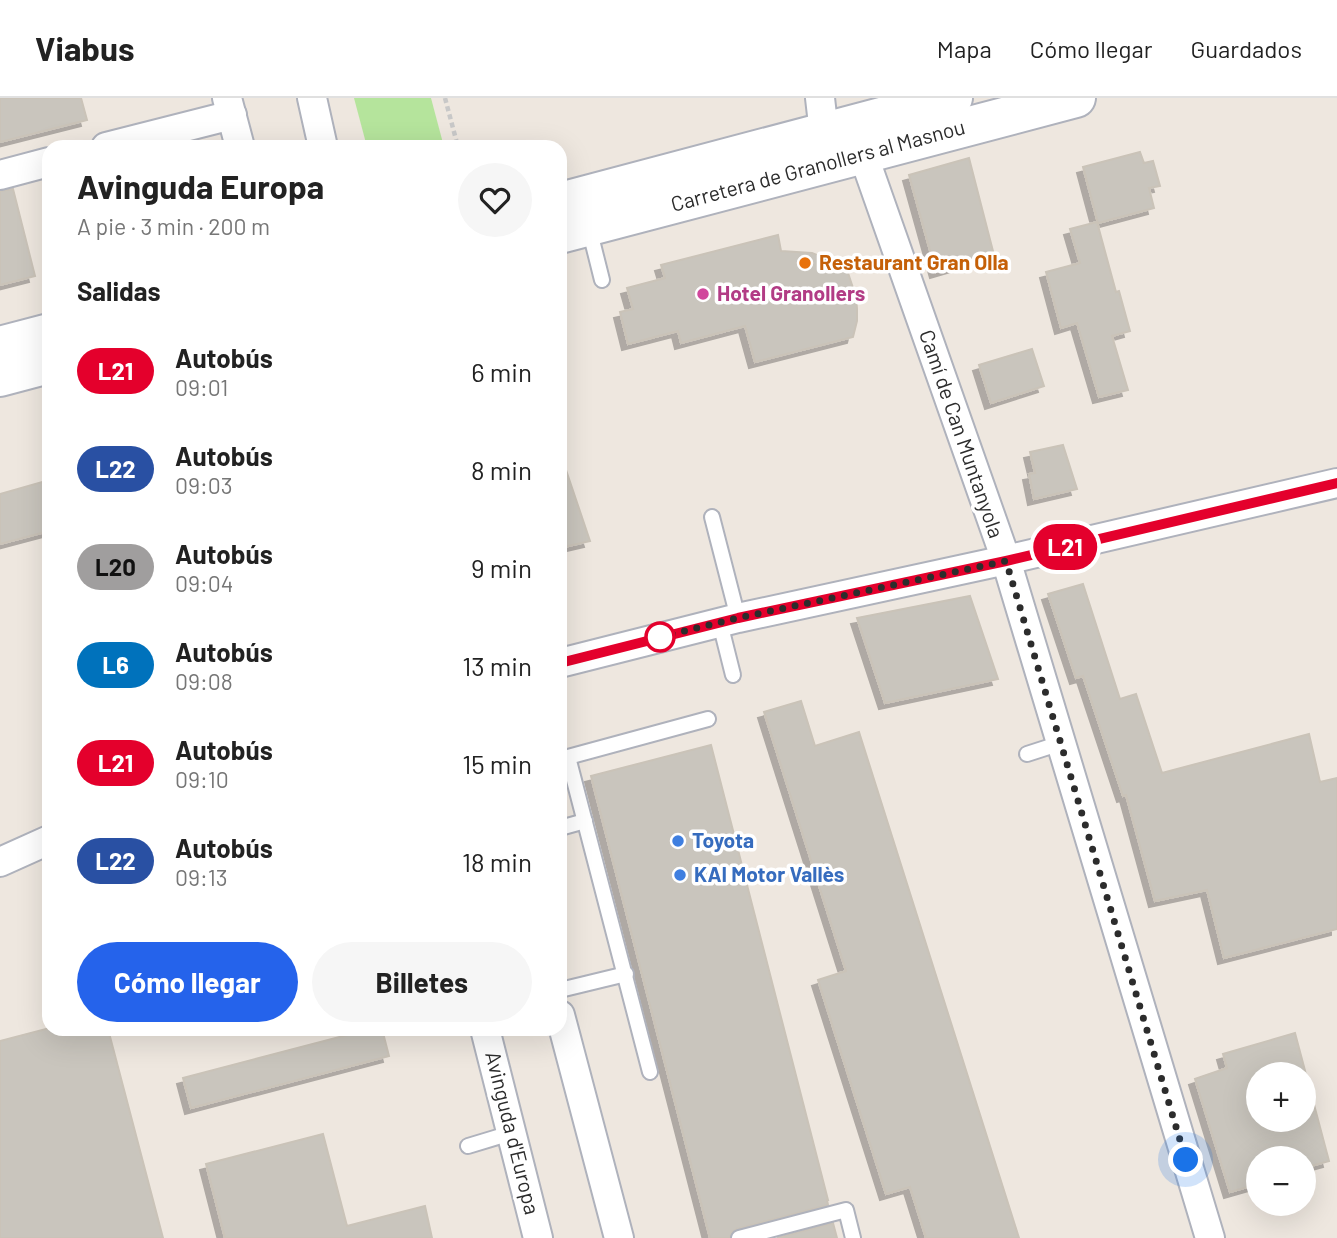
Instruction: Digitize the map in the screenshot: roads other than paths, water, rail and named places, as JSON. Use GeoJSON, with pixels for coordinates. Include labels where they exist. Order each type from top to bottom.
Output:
{"type":"FeatureCollection","features":[{"type":"Feature","properties":{"kind":"main road","name":"Carretera de Granollers al Masnou"},"geometry":{"type":"LineString","coordinates":[[567,200],[822,115],[953,98]]}},
{"type":"Feature","properties":{"kind":"main road","name":"Carretera de Granollers al Masnou"},"geometry":{"type":"LineString","coordinates":[[574,230],[1076,98]]}},
{"type":"Feature","properties":{"kind":"main road"},"geometry":{"type":"LineString","coordinates":[[0,346],[42,334]]}},
{"type":"Feature","properties":{"kind":"main road"},"geometry":{"type":"LineString","coordinates":[[0,377],[42,366]]}},
{"type":"Feature","properties":{"kind":"street"},"geometry":{"type":"LineString","coordinates":[[312,98],[321,140]]}},
{"type":"Feature","properties":{"kind":"street"},"geometry":{"type":"LineString","coordinates":[[127,140],[229,106],[238,140]]}},
{"type":"Feature","properties":{"kind":"street","name":"Camí de Can Muntanyola"},"geometry":{"type":"LineString","coordinates":[[863,154],[1006,561],[1210,1238]]}},
{"type":"Feature","properties":{"kind":"street"},"geometry":{"type":"LineString","coordinates":[[0,174],[42,164]]}},
{"type":"Feature","properties":{"kind":"street"},"geometry":{"type":"LineString","coordinates":[[567,661],[729,620],[1006,561],[1337,483]]}},
{"type":"Feature","properties":{"kind":"street"},"geometry":{"type":"LineString","coordinates":[[0,862],[42,843]]}},
{"type":"Feature","properties":{"kind":"street","name":"Avinguda d'Europa"},"geometry":{"type":"LineString","coordinates":[[487,1036],[538,1238]]}},
{"type":"Feature","properties":{"kind":"street"},"geometry":{"type":"LineString","coordinates":[[566,1036],[619,1238]]}},
{"type":"Feature","properties":{"kind":"lane"},"geometry":{"type":"LineString","coordinates":[[574,230],[602,280]]}},
{"type":"Feature","properties":{"kind":"lane"},"geometry":{"type":"LineString","coordinates":[[712,517],[729,620],[733,676]]}},
{"type":"Feature","properties":{"kind":"lane"},"geometry":{"type":"LineString","coordinates":[[650,1072],[568,757],[708,719]]}},
{"type":"Feature","properties":{"kind":"lane"},"geometry":{"type":"LineString","coordinates":[[1027,754],[1061,743]]}},
{"type":"Feature","properties":{"kind":"lane"},"geometry":{"type":"LineString","coordinates":[[567,826],[585,821]]}},
{"type":"Feature","properties":{"kind":"lane"},"geometry":{"type":"LineString","coordinates":[[567,988],[626,974]]}},
{"type":"Feature","properties":{"kind":"lane"},"geometry":{"type":"LineString","coordinates":[[468,1146],[512,1133]]}},
{"type":"Feature","properties":{"kind":"lane"},"geometry":{"type":"LineString","coordinates":[[739,1238],[846,1210],[853,1238]]}},
{"type":"Feature","properties":{"kind":"place","name":"Restaurant Gran Olla"},"geometry":{"type":"Point","coordinates":[805,263]}},
{"type":"Feature","properties":{"kind":"place","name":"Hotel Granollers"},"geometry":{"type":"Point","coordinates":[703,294]}},
{"type":"Feature","properties":{"kind":"place","name":"Toyota"},"geometry":{"type":"Point","coordinates":[678,841]}},
{"type":"Feature","properties":{"kind":"place","name":"KAI Motor Vallès"},"geometry":{"type":"Point","coordinates":[680,875]}}]}
